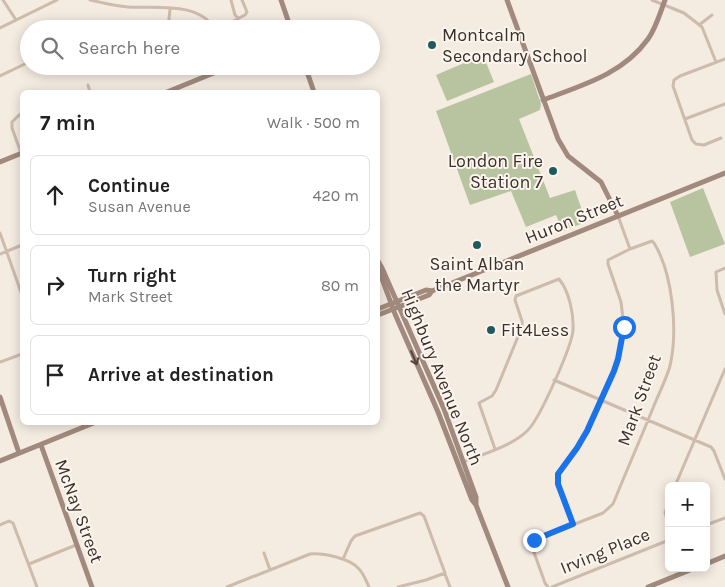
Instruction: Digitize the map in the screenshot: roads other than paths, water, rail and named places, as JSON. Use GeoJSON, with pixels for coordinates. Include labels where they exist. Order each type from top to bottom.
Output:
{"type":"FeatureCollection","features":[{"type":"Feature","properties":{"kind":"main road"},"geometry":{"type":"LineString","coordinates":[[281,0],[288,20]]}},
{"type":"Feature","properties":{"kind":"main road"},"geometry":{"type":"LineString","coordinates":[[507,0],[558,139],[568,156],[601,182],[618,216]]}},
{"type":"Feature","properties":{"kind":"main road"},"geometry":{"type":"LineString","coordinates":[[544,100],[599,79],[616,70],[634,55],[648,38],[664,2]]}},
{"type":"Feature","properties":{"kind":"main road"},"geometry":{"type":"LineString","coordinates":[[172,90],[208,75]]}},
{"type":"Feature","properties":{"kind":"main road"},"geometry":{"type":"LineString","coordinates":[[308,75],[313,90]]}},
{"type":"Feature","properties":{"kind":"main road"},"geometry":{"type":"LineString","coordinates":[[0,162],[20,154]]}},
{"type":"Feature","properties":{"kind":"main road","name":"Huron Street"},"geometry":{"type":"LineString","coordinates":[[380,309],[429,295],[432,291],[725,173]]}},
{"type":"Feature","properties":{"kind":"main road","name":"Highbury Avenue North"},"geometry":{"type":"LineString","coordinates":[[380,264],[395,305]]}},
{"type":"Feature","properties":{"kind":"main road","name":"Highbury Avenue North"},"geometry":{"type":"LineString","coordinates":[[380,272],[444,409],[461,463],[476,497],[476,505],[508,587]]}},
{"type":"Feature","properties":{"kind":"main road","name":"Huron Street"},"geometry":{"type":"LineString","coordinates":[[380,314],[395,305]]}},
{"type":"Feature","properties":{"kind":"main road"},"geometry":{"type":"LineString","coordinates":[[0,397],[19,453]]}},
{"type":"Feature","properties":{"kind":"main road"},"geometry":{"type":"LineString","coordinates":[[0,461],[89,425]]}},
{"type":"Feature","properties":{"kind":"main road","name":"McNay Street"},"geometry":{"type":"LineString","coordinates":[[41,445],[92,587]]}},
{"type":"Feature","properties":{"kind":"main road"},"geometry":{"type":"LineString","coordinates":[[710,562],[725,556]]}},
{"type":"Feature","properties":{"kind":"main road"},"geometry":{"type":"LineString","coordinates":[[648,587],[681,572]]}},
{"type":"Feature","properties":{"kind":"street"},"geometry":{"type":"LineString","coordinates":[[3,0],[16,20]]}},
{"type":"Feature","properties":{"kind":"street"},"geometry":{"type":"LineString","coordinates":[[0,28],[57,0]]}},
{"type":"Feature","properties":{"kind":"street"},"geometry":{"type":"LineString","coordinates":[[90,0],[116,6],[185,9],[198,13],[207,20]]}},
{"type":"Feature","properties":{"kind":"street"},"geometry":{"type":"LineString","coordinates":[[232,0],[235,15],[239,19],[246,14],[242,0]]}},
{"type":"Feature","properties":{"kind":"street"},"geometry":{"type":"LineString","coordinates":[[652,0],[664,2],[684,13],[699,25],[706,36],[716,62]]}},
{"type":"Feature","properties":{"kind":"street"},"geometry":{"type":"LineString","coordinates":[[169,20],[170,9]]}},
{"type":"Feature","properties":{"kind":"street"},"geometry":{"type":"LineString","coordinates":[[699,25],[712,14]]}},
{"type":"Feature","properties":{"kind":"street"},"geometry":{"type":"LineString","coordinates":[[721,138],[704,145],[696,144],[692,140],[673,86],[674,80],[680,76],[725,58]]}},
{"type":"Feature","properties":{"kind":"street"},"geometry":{"type":"LineString","coordinates":[[0,76],[20,66]]}},
{"type":"Feature","properties":{"kind":"street"},"geometry":{"type":"LineString","coordinates":[[88,85],[89,90]]}},
{"type":"Feature","properties":{"kind":"street"},"geometry":{"type":"LineString","coordinates":[[685,119],[725,104]]}},
{"type":"Feature","properties":{"kind":"street"},"geometry":{"type":"LineString","coordinates":[[20,115],[12,122],[12,128],[20,148]]}},
{"type":"Feature","properties":{"kind":"street"},"geometry":{"type":"LineString","coordinates":[[573,524],[558,484],[558,474],[587,431],[618,359],[624,327],[621,302],[608,260],[630,249],[618,216]]}},
{"type":"Feature","properties":{"kind":"street"},"geometry":{"type":"LineString","coordinates":[[0,234],[20,290]]}},
{"type":"Feature","properties":{"kind":"street","name":"Mark Street"},"geometry":{"type":"LineString","coordinates":[[531,544],[534,540],[604,512],[613,504],[670,367],[674,334],[671,290],[652,241],[630,249]]}},
{"type":"Feature","properties":{"kind":"street"},"geometry":{"type":"LineString","coordinates":[[0,254],[20,246]]}},
{"type":"Feature","properties":{"kind":"street"},"geometry":{"type":"LineString","coordinates":[[725,268],[716,272],[718,290],[725,314]]}},
{"type":"Feature","properties":{"kind":"street"},"geometry":{"type":"LineString","coordinates":[[461,463],[507,445],[528,431],[538,416],[573,332],[572,315],[567,296],[563,284],[559,280],[516,296],[515,300],[522,321],[522,328],[496,390],[492,396],[479,403],[495,449]]}},
{"type":"Feature","properties":{"kind":"street"},"geometry":{"type":"LineString","coordinates":[[0,362],[20,355]]}},
{"type":"Feature","properties":{"kind":"street"},"geometry":{"type":"LineString","coordinates":[[677,482],[725,371]]}},
{"type":"Feature","properties":{"kind":"street"},"geometry":{"type":"LineString","coordinates":[[554,380],[711,447],[725,479]]}},
{"type":"Feature","properties":{"kind":"street"},"geometry":{"type":"LineString","coordinates":[[342,559],[355,536],[420,513],[424,516],[450,587]]}},
{"type":"Feature","properties":{"kind":"street"},"geometry":{"type":"LineString","coordinates":[[710,524],[725,518]]}},
{"type":"Feature","properties":{"kind":"street"},"geometry":{"type":"LineString","coordinates":[[0,525],[9,522],[13,523],[37,587]]}},
{"type":"Feature","properties":{"kind":"street","name":"Irving Place"},"geometry":{"type":"LineString","coordinates":[[552,587],[665,542]]}},
{"type":"Feature","properties":{"kind":"street","name":"Irving Place"},"geometry":{"type":"LineString","coordinates":[[531,544],[545,584],[548,587]]}},
{"type":"Feature","properties":{"kind":"street"},"geometry":{"type":"LineString","coordinates":[[28,564],[76,545]]}},
{"type":"Feature","properties":{"kind":"street"},"geometry":{"type":"LineString","coordinates":[[264,553],[270,570]]}},
{"type":"Feature","properties":{"kind":"street"},"geometry":{"type":"LineString","coordinates":[[227,587],[310,554],[320,553],[342,559],[358,567],[369,587]]}},
{"type":"Feature","properties":{"kind":"street"},"geometry":{"type":"LineString","coordinates":[[398,587],[445,573]]}},
{"type":"Feature","properties":{"kind":"place","name":"Montcalm Secondary School"},"geometry":{"type":"Point","coordinates":[432,45]}},
{"type":"Feature","properties":{"kind":"place","name":"London Fire Station 7"},"geometry":{"type":"Point","coordinates":[553,171]}},
{"type":"Feature","properties":{"kind":"place","name":"Saint Alban the Martyr"},"geometry":{"type":"Point","coordinates":[477,245]}},
{"type":"Feature","properties":{"kind":"place","name":"Fit4Less"},"geometry":{"type":"Point","coordinates":[491,330]}}]}
